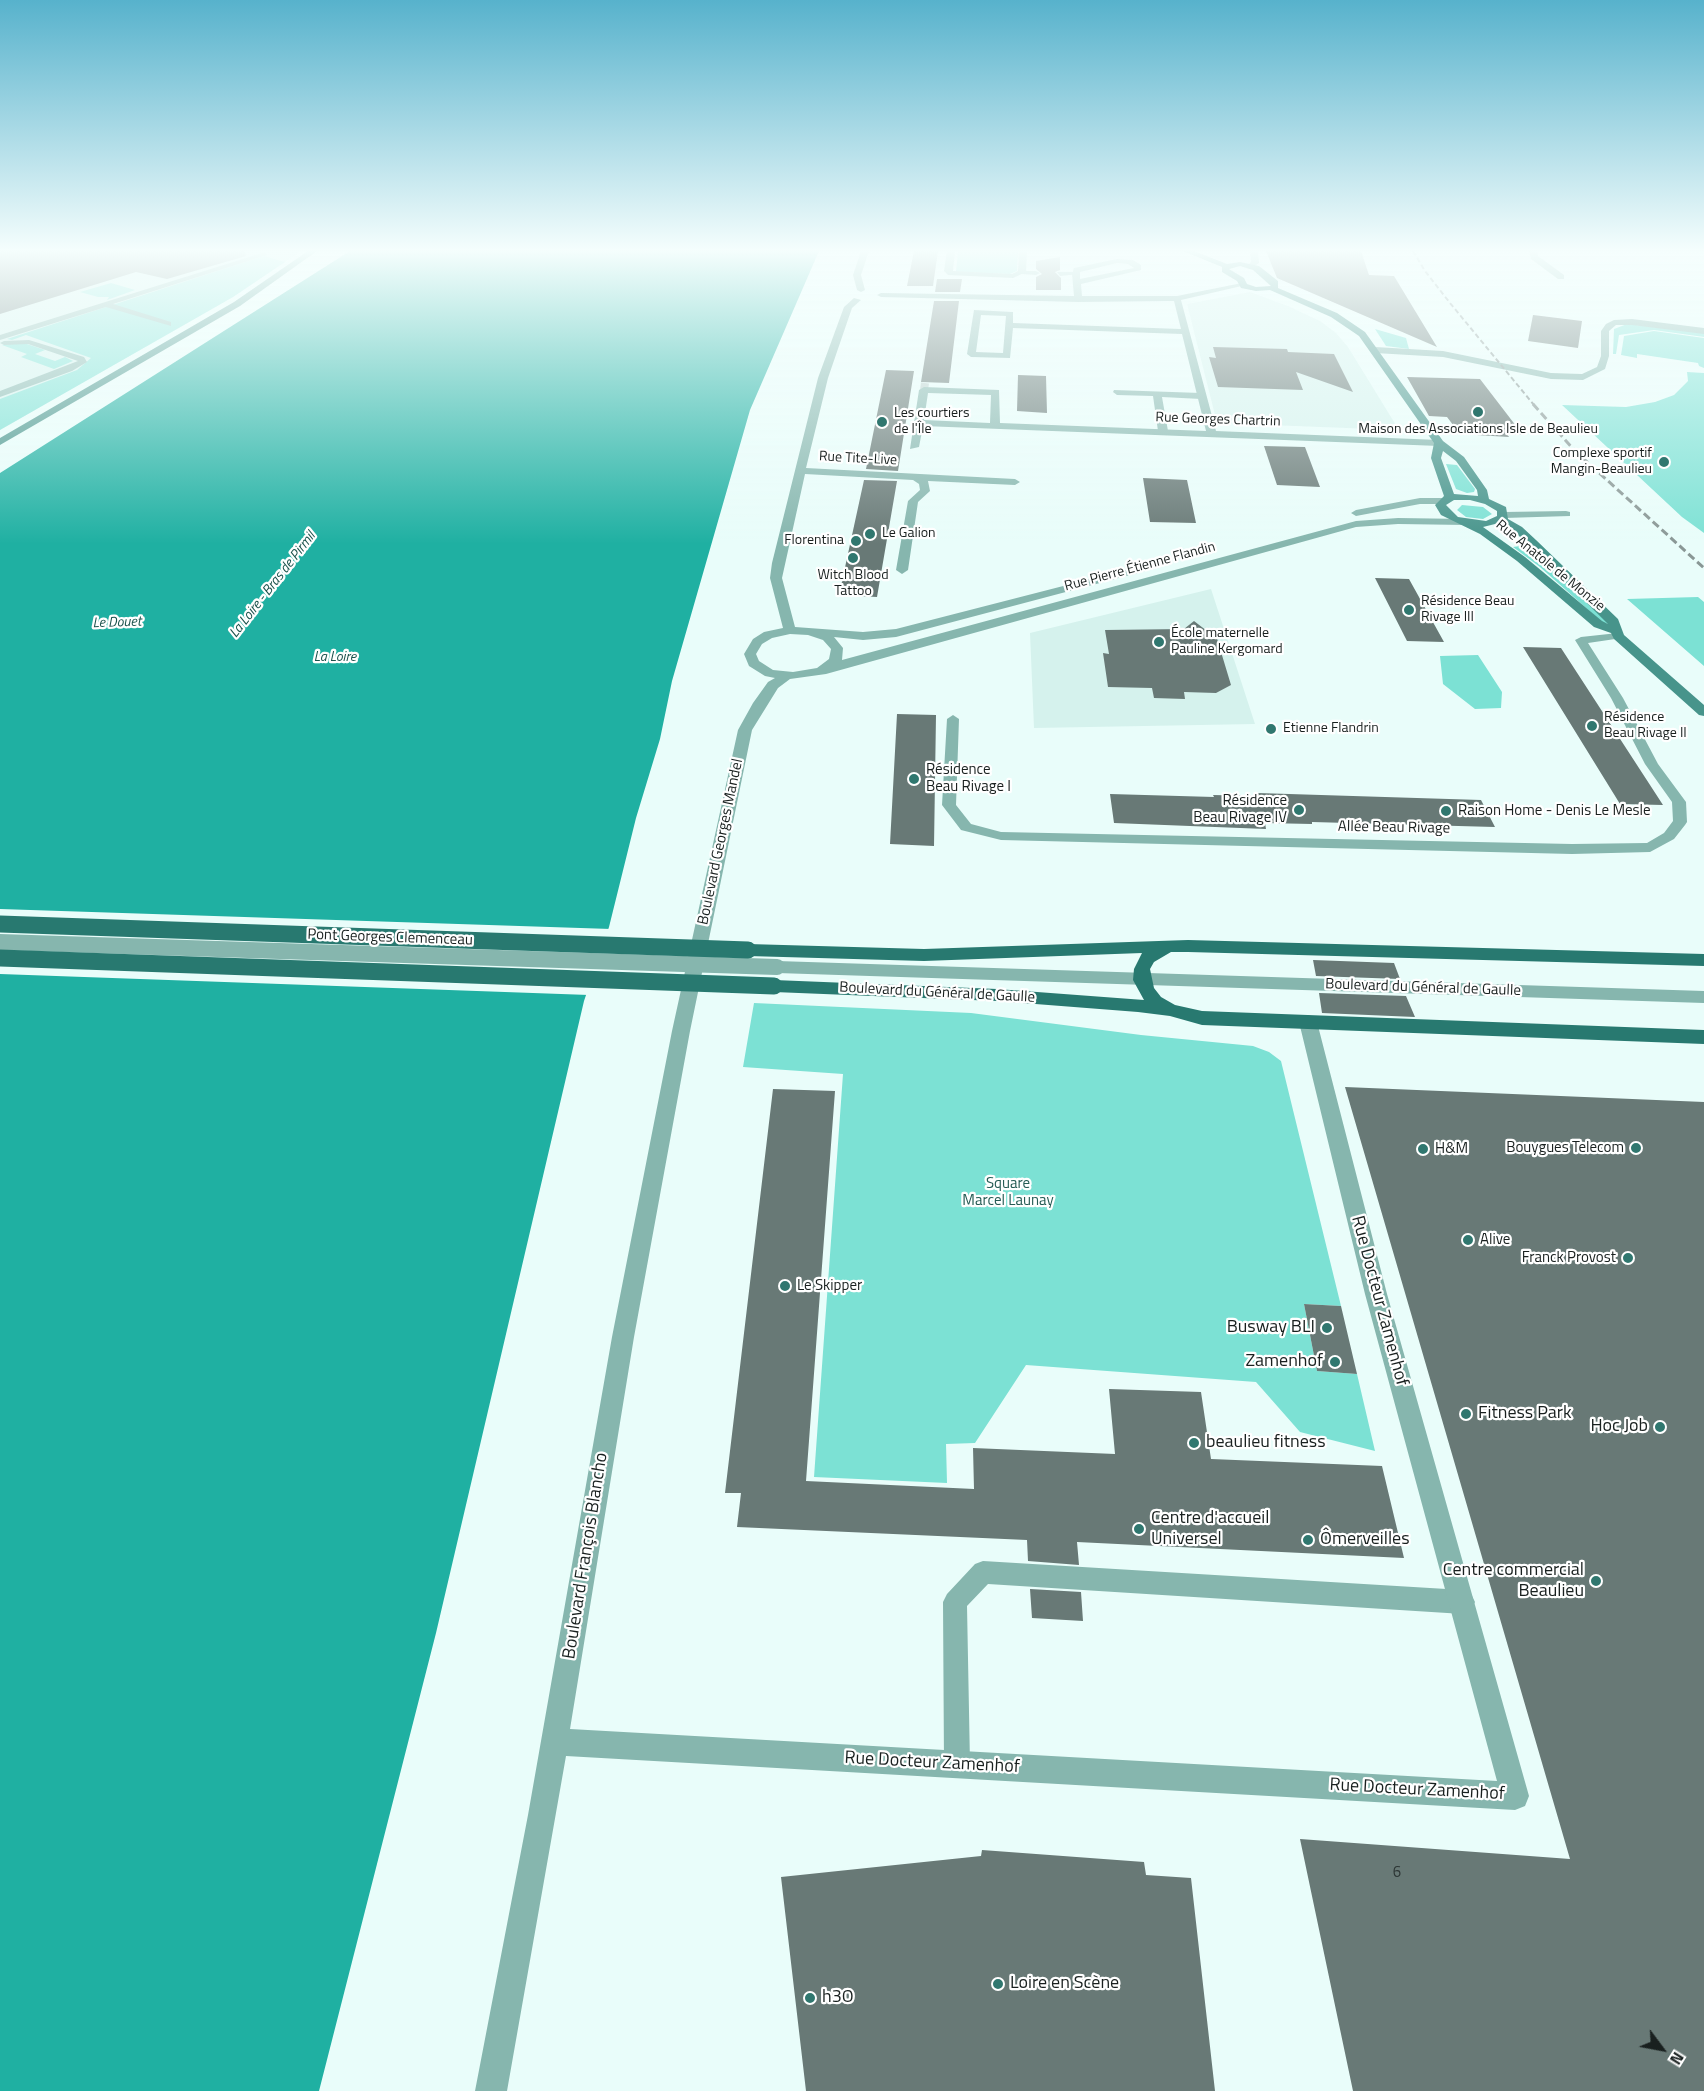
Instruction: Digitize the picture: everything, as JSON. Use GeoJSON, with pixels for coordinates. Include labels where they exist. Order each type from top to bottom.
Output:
{"type":"FeatureCollection","features":[{"type":"Feature","properties":{"kind":"main road","name":"Pont Georges Clemenceau"},"geometry":{"type":"LineString","coordinates":[[0,924],[778,959]]}},
{"type":"Feature","properties":{"kind":"main road"},"geometry":{"type":"LineString","coordinates":[[1142,980],[1142,969],[1147,958],[1168,947]]}},
{"type":"Feature","properties":{"kind":"main road"},"geometry":{"type":"LineString","coordinates":[[778,959],[1168,947],[1460,952],[1704,960]]}},
{"type":"Feature","properties":{"kind":"main road","name":"Boulevard du Général de Gaulle"},"geometry":{"type":"LineString","coordinates":[[0,958],[997,995],[1170,1010],[1202,1018],[1704,1037]]}},
{"type":"Feature","properties":{"kind":"main road","name":"Boulevard du Général de Gaulle"},"geometry":{"type":"LineString","coordinates":[[1142,980],[1146,991],[1170,1010]]}},
{"type":"Feature","properties":{"kind":"street"},"geometry":{"type":"LineString","coordinates":[[0,442],[160,349]]}},
{"type":"Feature","properties":{"kind":"street"},"geometry":{"type":"LineString","coordinates":[[786,676],[763,670],[754,663],[750,654],[762,638],[790,630],[777,578],[778,563],[823,378],[833,349]]}},
{"type":"Feature","properties":{"kind":"street"},"geometry":{"type":"LineString","coordinates":[[972,349],[971,354],[1007,356],[1007,349]]}},
{"type":"Feature","properties":{"kind":"street"},"geometry":{"type":"LineString","coordinates":[[1190,349],[1211,434]]}},
{"type":"Feature","properties":{"kind":"street"},"geometry":{"type":"LineString","coordinates":[[1375,350],[1443,354],[1551,376],[1583,377],[1601,369],[1605,349]]}},
{"type":"Feature","properties":{"kind":"street"},"geometry":{"type":"LineString","coordinates":[[1375,350],[1439,443],[1460,459],[1489,502]]}},
{"type":"Feature","properties":{"kind":"street"},"geometry":{"type":"LineString","coordinates":[[914,447],[924,390],[996,392],[995,426]]}},
{"type":"Feature","properties":{"kind":"street","name":"Rue Georges Chartrin"},"geometry":{"type":"LineString","coordinates":[[919,423],[1439,443]]}},
{"type":"Feature","properties":{"kind":"street"},"geometry":{"type":"LineString","coordinates":[[1439,443],[1436,458],[1447,499],[1466,497],[1489,502]]}},
{"type":"Feature","properties":{"kind":"street","name":"Rue Tite-Live"},"geometry":{"type":"LineString","coordinates":[[800,471],[1015,482]]}},
{"type":"Feature","properties":{"kind":"street","name":"Rue Tite-Live"},"geometry":{"type":"LineString","coordinates":[[902,570],[913,501],[925,491],[924,483],[916,477]]}},
{"type":"Feature","properties":{"kind":"street","name":"Rue Anatole de Monzie"},"geometry":{"type":"LineString","coordinates":[[1447,499],[1440,507],[1445,513],[1484,532],[1521,559],[1598,624],[1617,634],[1704,712]]}},
{"type":"Feature","properties":{"kind":"street","name":"Rue Pierre Étienne Flandin"},"geometry":{"type":"LineString","coordinates":[[790,630],[863,636],[896,633],[1354,514],[1420,501],[1447,499]]}},
{"type":"Feature","properties":{"kind":"street","name":"Rue Anatole de Monzie"},"geometry":{"type":"LineString","coordinates":[[1489,502],[1502,509],[1502,518],[1518,529],[1614,622],[1617,634]]}},
{"type":"Feature","properties":{"kind":"street"},"geometry":{"type":"LineString","coordinates":[[1466,522],[1487,524],[1502,518]]}},
{"type":"Feature","properties":{"kind":"street","name":"Rue Pierre Étienne Flandin"},"geometry":{"type":"LineString","coordinates":[[786,676],[808,675],[826,668],[1356,524],[1398,521],[1466,522]]}},
{"type":"Feature","properties":{"kind":"street"},"geometry":{"type":"LineString","coordinates":[[814,632],[831,640],[837,648],[837,657],[826,668]]}},
{"type":"Feature","properties":{"kind":"street","name":"Boulevard Georges Mandel"},"geometry":{"type":"LineString","coordinates":[[684,1021],[745,730],[763,699],[773,686],[786,676]]}},
{"type":"Feature","properties":{"kind":"street","name":"Boulevard François Blancho"},"geometry":{"type":"LineString","coordinates":[[491,2091],[555,1742],[623,1337],[684,1021]]}},
{"type":"Feature","properties":{"kind":"street","name":"Rue Docteur Zamenhof"},"geometry":{"type":"LineString","coordinates":[[555,1742],[1515,1796],[1376,1294],[1308,1022]]}},
{"type":"Feature","properties":{"kind":"lane"},"geometry":{"type":"LineString","coordinates":[[0,394],[83,362],[81,359],[49,349]]}},
{"type":"Feature","properties":{"kind":"lane"},"geometry":{"type":"LineString","coordinates":[[1117,392],[1201,396]]}},
{"type":"Feature","properties":{"kind":"lane"},"geometry":{"type":"LineString","coordinates":[[1157,394],[1162,431]]}},
{"type":"Feature","properties":{"kind":"lane"},"geometry":{"type":"LineString","coordinates":[[1489,502],[1556,503]]}},
{"type":"Feature","properties":{"kind":"lane"},"geometry":{"type":"LineString","coordinates":[[1502,518],[1566,514]]}},
{"type":"Feature","properties":{"kind":"lane","name":"Allée Beau Rivage"},"geometry":{"type":"LineString","coordinates":[[953,719],[949,805],[966,827],[1001,836],[1572,849],[1624,849],[1650,846],[1669,836],[1680,822],[1679,802],[1652,764],[1617,698],[1581,640],[1617,634]]}},
{"type":"Feature","properties":{"kind":"lane","name":"Pont Georges Clemenceau"},"geometry":{"type":"LineString","coordinates":[[0,942],[778,959]]}},
{"type":"Feature","properties":{"kind":"lane","name":"Boulevard du Général de Gaulle"},"geometry":{"type":"LineString","coordinates":[[778,959],[1142,980],[1704,997]]}},
{"type":"Feature","properties":{"kind":"lane"},"geometry":{"type":"LineString","coordinates":[[957,1764],[955,1602],[983,1572],[1463,1602]]}},
{"type":"Feature","properties":{"kind":"shaded area"},"geometry":{"type":"Polygon","coordinates":[[[0,349],[143,349],[0,430],[0,349]]]}},
{"type":"Feature","properties":{"kind":"shaded area"},"geometry":{"type":"Polygon","coordinates":[[[1198,349],[1349,349],[1399,430],[1217,423],[1198,349]]]}},
{"type":"Feature","properties":{"kind":"shaded area"},"geometry":{"type":"Polygon","coordinates":[[[1211,589],[1255,724],[1034,728],[1030,633],[1211,589]]]}},
{"type":"Feature","properties":{"kind":"green space"},"geometry":{"type":"Polygon","coordinates":[[[12,349],[41,349],[45,350],[35,354],[55,361],[65,357],[73,361],[54,369],[21,357],[27,354],[12,349]]]}},
{"type":"Feature","properties":{"kind":"green space"},"geometry":{"type":"Polygon","coordinates":[[[64,349],[143,349],[0,430],[0,399],[77,370],[91,358],[64,349]]]}},
{"type":"Feature","properties":{"kind":"green space"},"geometry":{"type":"Polygon","coordinates":[[[1622,349],[1704,349],[1704,368],[1698,363],[1637,354],[1637,358],[1621,355],[1622,349]]]}},
{"type":"Feature","properties":{"kind":"green space","name":"Complexe sportif Mangin-Beaulieu"},"geometry":{"type":"Polygon","coordinates":[[[1687,372],[1704,373],[1704,533],[1682,517],[1562,405],[1626,407],[1655,402],[1674,395],[1688,381],[1687,372]]]}},
{"type":"Feature","properties":{"kind":"green space"},"geometry":{"type":"Polygon","coordinates":[[[1446,464],[1457,465],[1475,489],[1474,492],[1467,493],[1456,489],[1446,464]]]}},
{"type":"Feature","properties":{"kind":"green space"},"geometry":{"type":"Polygon","coordinates":[[[1462,505],[1483,507],[1492,514],[1483,519],[1466,517],[1457,510],[1462,505]]]}},
{"type":"Feature","properties":{"kind":"green space"},"geometry":{"type":"Polygon","coordinates":[[[1528,545],[1609,624],[1603,623],[1540,567],[1513,547],[1528,545]]]}},
{"type":"Feature","properties":{"kind":"green space"},"geometry":{"type":"Polygon","coordinates":[[[1698,597],[1704,602],[1704,666],[1627,599],[1698,597]]]}},
{"type":"Feature","properties":{"kind":"green space"},"geometry":{"type":"Polygon","coordinates":[[[1478,655],[1502,692],[1501,708],[1475,709],[1443,684],[1440,656],[1478,655]]]}},
{"type":"Feature","properties":{"kind":"green space","name":"Square Marcel Launay"},"geometry":{"type":"Polygon","coordinates":[[[754,1003],[971,1013],[1141,1035],[1253,1046],[1269,1052],[1281,1061],[1341,1306],[1304,1304],[1317,1371],[1357,1374],[1375,1451],[1300,1432],[1256,1382],[1026,1365],[975,1443],[946,1444],[947,1483],[814,1477],[843,1074],[743,1067],[754,1003]]]}},
{"type":"Feature","properties":{"kind":"water","name":"La Loire"},"geometry":{"type":"Polygon","coordinates":[[[196,349],[777,349],[750,410],[672,681],[660,739],[636,818],[609,927],[584,1001],[436,1633],[319,2091],[0,2091],[0,473],[196,349]]]}},
{"type":"Feature","properties":{"kind":"pier"},"geometry":{"type":"Polygon","coordinates":[[[0,909],[611,929],[589,995],[0,974],[0,909]]]}},
{"type":"Feature","properties":{"kind":"building"},"geometry":{"type":"Polygon","coordinates":[[[926,349],[953,349],[949,383],[921,382],[926,349]]]}},
{"type":"Feature","properties":{"kind":"building"},"geometry":{"type":"Polygon","coordinates":[[[1213,349],[1287,349],[1288,352],[1334,354],[1353,392],[1296,372],[1303,390],[1218,387],[1209,357],[1216,358],[1213,349]]]}},
{"type":"Feature","properties":{"kind":"building"},"geometry":{"type":"Polygon","coordinates":[[[886,370],[914,371],[898,471],[866,469],[886,370]]]}},
{"type":"Feature","properties":{"kind":"building"},"geometry":{"type":"Polygon","coordinates":[[[1018,375],[1046,376],[1047,413],[1017,411],[1018,375]]]}},
{"type":"Feature","properties":{"kind":"building"},"geometry":{"type":"Polygon","coordinates":[[[1407,377],[1480,379],[1523,435],[1507,434],[1509,437],[1460,434],[1447,417],[1429,416],[1407,377]]]}},
{"type":"Feature","properties":{"kind":"building"},"geometry":{"type":"Polygon","coordinates":[[[1264,446],[1305,447],[1320,487],[1277,485],[1264,446]]]}},
{"type":"Feature","properties":{"kind":"building"},"geometry":{"type":"Polygon","coordinates":[[[1143,478],[1187,480],[1196,523],[1150,522],[1143,478]]]}},
{"type":"Feature","properties":{"kind":"building","name":"Le Galion"},"geometry":{"type":"Polygon","coordinates":[[[864,480],[897,481],[877,597],[839,595],[864,480]]]}},
{"type":"Feature","properties":{"kind":"building","name":"Résidence Beau Rivage III"},"geometry":{"type":"Polygon","coordinates":[[[1375,578],[1409,579],[1444,642],[1407,641],[1375,578]]]}},
{"type":"Feature","properties":{"kind":"building"},"geometry":{"type":"Polygon","coordinates":[[[1194,621],[1207,631],[1215,632],[1231,685],[1216,693],[1184,692],[1185,699],[1154,698],[1152,688],[1108,687],[1103,653],[1109,654],[1105,630],[1184,629],[1194,621]]]}},
{"type":"Feature","properties":{"kind":"building","name":"Résidence Beau Rivage II"},"geometry":{"type":"Polygon","coordinates":[[[1523,647],[1561,648],[1663,805],[1620,804],[1523,647]]]}},
{"type":"Feature","properties":{"kind":"building","name":"Résidence Beau Rivage I"},"geometry":{"type":"Polygon","coordinates":[[[897,714],[936,715],[934,846],[890,844],[897,714]]]}},
{"type":"Feature","properties":{"kind":"building","name":"Résidence Beau Rivage IV"},"geometry":{"type":"Polygon","coordinates":[[[1257,793],[1481,800],[1495,827],[1312,822],[1312,824],[1265,823],[1266,829],[1114,823],[1110,794],[1214,797],[1213,795],[1257,796],[1257,793]]]}},
{"type":"Feature","properties":{"kind":"building"},"geometry":{"type":"Polygon","coordinates":[[[1313,960],[1394,963],[1400,979],[1316,976],[1313,960]]]}},
{"type":"Feature","properties":{"kind":"building"},"geometry":{"type":"Polygon","coordinates":[[[1319,993],[1406,996],[1415,1017],[1322,1013],[1319,993]]]}},
{"type":"Feature","properties":{"kind":"building","name":"Centre commercial Beaulieu"},"geometry":{"type":"Polygon","coordinates":[[[1345,1087],[1704,1102],[1704,2091],[1353,2091],[1300,1839],[1570,1859],[1345,1087]]]}},
{"type":"Feature","properties":{"kind":"building"},"geometry":{"type":"Polygon","coordinates":[[[773,1089],[835,1091],[806,1481],[974,1489],[973,1448],[1115,1454],[1109,1389],[1201,1392],[1211,1459],[1382,1466],[1404,1558],[1077,1542],[1079,1565],[1028,1561],[1027,1540],[737,1527],[741,1493],[725,1493],[773,1089]]]}},
{"type":"Feature","properties":{"kind":"building","name":"Busway BLI"},"geometry":{"type":"Polygon","coordinates":[[[1304,1304],[1341,1306],[1357,1374],[1317,1371],[1304,1304]]]}},
{"type":"Feature","properties":{"kind":"building"},"geometry":{"type":"Polygon","coordinates":[[[1030,1589],[1081,1592],[1083,1621],[1032,1618],[1030,1589]]]}},
{"type":"Feature","properties":{"kind":"building","name":"Loire en Scène"},"geometry":{"type":"Polygon","coordinates":[[[982,1850],[1144,1862],[1146,1875],[1191,1878],[1215,2091],[806,2091],[781,1877],[981,1856],[982,1850]]]}},
{"type":"Feature","properties":{"kind":"tunnel"},"geometry":{"type":"LineString","coordinates":[[924,390],[925,383]]}},
{"type":"Feature","properties":{"kind":"railway"},"geometry":{"type":"LineString","coordinates":[[1488,349],[1534,405]]}},
{"type":"Feature","properties":{"kind":"railway"},"geometry":{"type":"LineString","coordinates":[[1533,404],[1575,451],[1704,568]]}},
{"type":"Feature","properties":{"kind":"place","name":"Maison des Associations Isle de Beaulieu"},"geometry":{"type":"Point","coordinates":[1478,412]}},
{"type":"Feature","properties":{"kind":"place","name":"Les courtiers de l'Île"},"geometry":{"type":"Point","coordinates":[882,422]}},
{"type":"Feature","properties":{"kind":"place","name":"Complexe sportif Mangin-Beaulieu"},"geometry":{"type":"Point","coordinates":[1664,462]}},
{"type":"Feature","properties":{"kind":"place","name":"Le Galion"},"geometry":{"type":"Point","coordinates":[870,534]}},
{"type":"Feature","properties":{"kind":"place","name":"Florentina"},"geometry":{"type":"Point","coordinates":[856,541]}},
{"type":"Feature","properties":{"kind":"place","name":"Witch Blood Tattoo"},"geometry":{"type":"Point","coordinates":[853,558]}},
{"type":"Feature","properties":{"kind":"place","name":"Résidence Beau Rivage III"},"geometry":{"type":"Point","coordinates":[1409,610]}},
{"type":"Feature","properties":{"kind":"place","name":"École maternelle Pauline Kergomard"},"geometry":{"type":"Point","coordinates":[1159,642]}},
{"type":"Feature","properties":{"kind":"place","name":"Résidence Beau Rivage II"},"geometry":{"type":"Point","coordinates":[1592,726]}},
{"type":"Feature","properties":{"kind":"place","name":"Etienne Flandrin"},"geometry":{"type":"Point","coordinates":[1271,729]}},
{"type":"Feature","properties":{"kind":"place","name":"Résidence Beau Rivage I"},"geometry":{"type":"Point","coordinates":[914,779]}},
{"type":"Feature","properties":{"kind":"place","name":"Résidence Beau Rivage IV"},"geometry":{"type":"Point","coordinates":[1299,810]}},
{"type":"Feature","properties":{"kind":"place","name":"Raison Home - Denis Le Mesle"},"geometry":{"type":"Point","coordinates":[1446,811]}},
{"type":"Feature","properties":{"kind":"place","name":"Bouygues Telecom"},"geometry":{"type":"Point","coordinates":[1636,1148]}},
{"type":"Feature","properties":{"kind":"place","name":"H&M"},"geometry":{"type":"Point","coordinates":[1423,1149]}},
{"type":"Feature","properties":{"kind":"place","name":"Alive"},"geometry":{"type":"Point","coordinates":[1468,1240]}},
{"type":"Feature","properties":{"kind":"place","name":"Franck Provost"},"geometry":{"type":"Point","coordinates":[1628,1258]}},
{"type":"Feature","properties":{"kind":"place","name":"Le Skipper"},"geometry":{"type":"Point","coordinates":[785,1286]}},
{"type":"Feature","properties":{"kind":"place","name":"Busway BLI"},"geometry":{"type":"Point","coordinates":[1327,1328]}},
{"type":"Feature","properties":{"kind":"place","name":"Zamenhof"},"geometry":{"type":"Point","coordinates":[1335,1362]}},
{"type":"Feature","properties":{"kind":"place","name":"Fitness Park"},"geometry":{"type":"Point","coordinates":[1466,1414]}},
{"type":"Feature","properties":{"kind":"place","name":"Hoc Job"},"geometry":{"type":"Point","coordinates":[1660,1427]}},
{"type":"Feature","properties":{"kind":"place","name":"beaulieu fitness"},"geometry":{"type":"Point","coordinates":[1194,1443]}},
{"type":"Feature","properties":{"kind":"place","name":"Centre d'accueil Universel"},"geometry":{"type":"Point","coordinates":[1139,1529]}},
{"type":"Feature","properties":{"kind":"place","name":"Ômerveilles"},"geometry":{"type":"Point","coordinates":[1308,1540]}},
{"type":"Feature","properties":{"kind":"place","name":"Centre commercial Beaulieu"},"geometry":{"type":"Point","coordinates":[1596,1581]}},
{"type":"Feature","properties":{"kind":"place","name":"Loire en Scène"},"geometry":{"type":"Point","coordinates":[998,1984]}},
{"type":"Feature","properties":{"kind":"place","name":"h3O"},"geometry":{"type":"Point","coordinates":[810,1998]}},
{"type":"Feature","properties":{"kind":"water label","name":"La Loire - Bras de Pirmil"},"geometry":{"type":"Point","coordinates":[273,585]}},
{"type":"Feature","properties":{"kind":"water label","name":"Le Douet"},"geometry":{"type":"Point","coordinates":[117,623]}}]}
